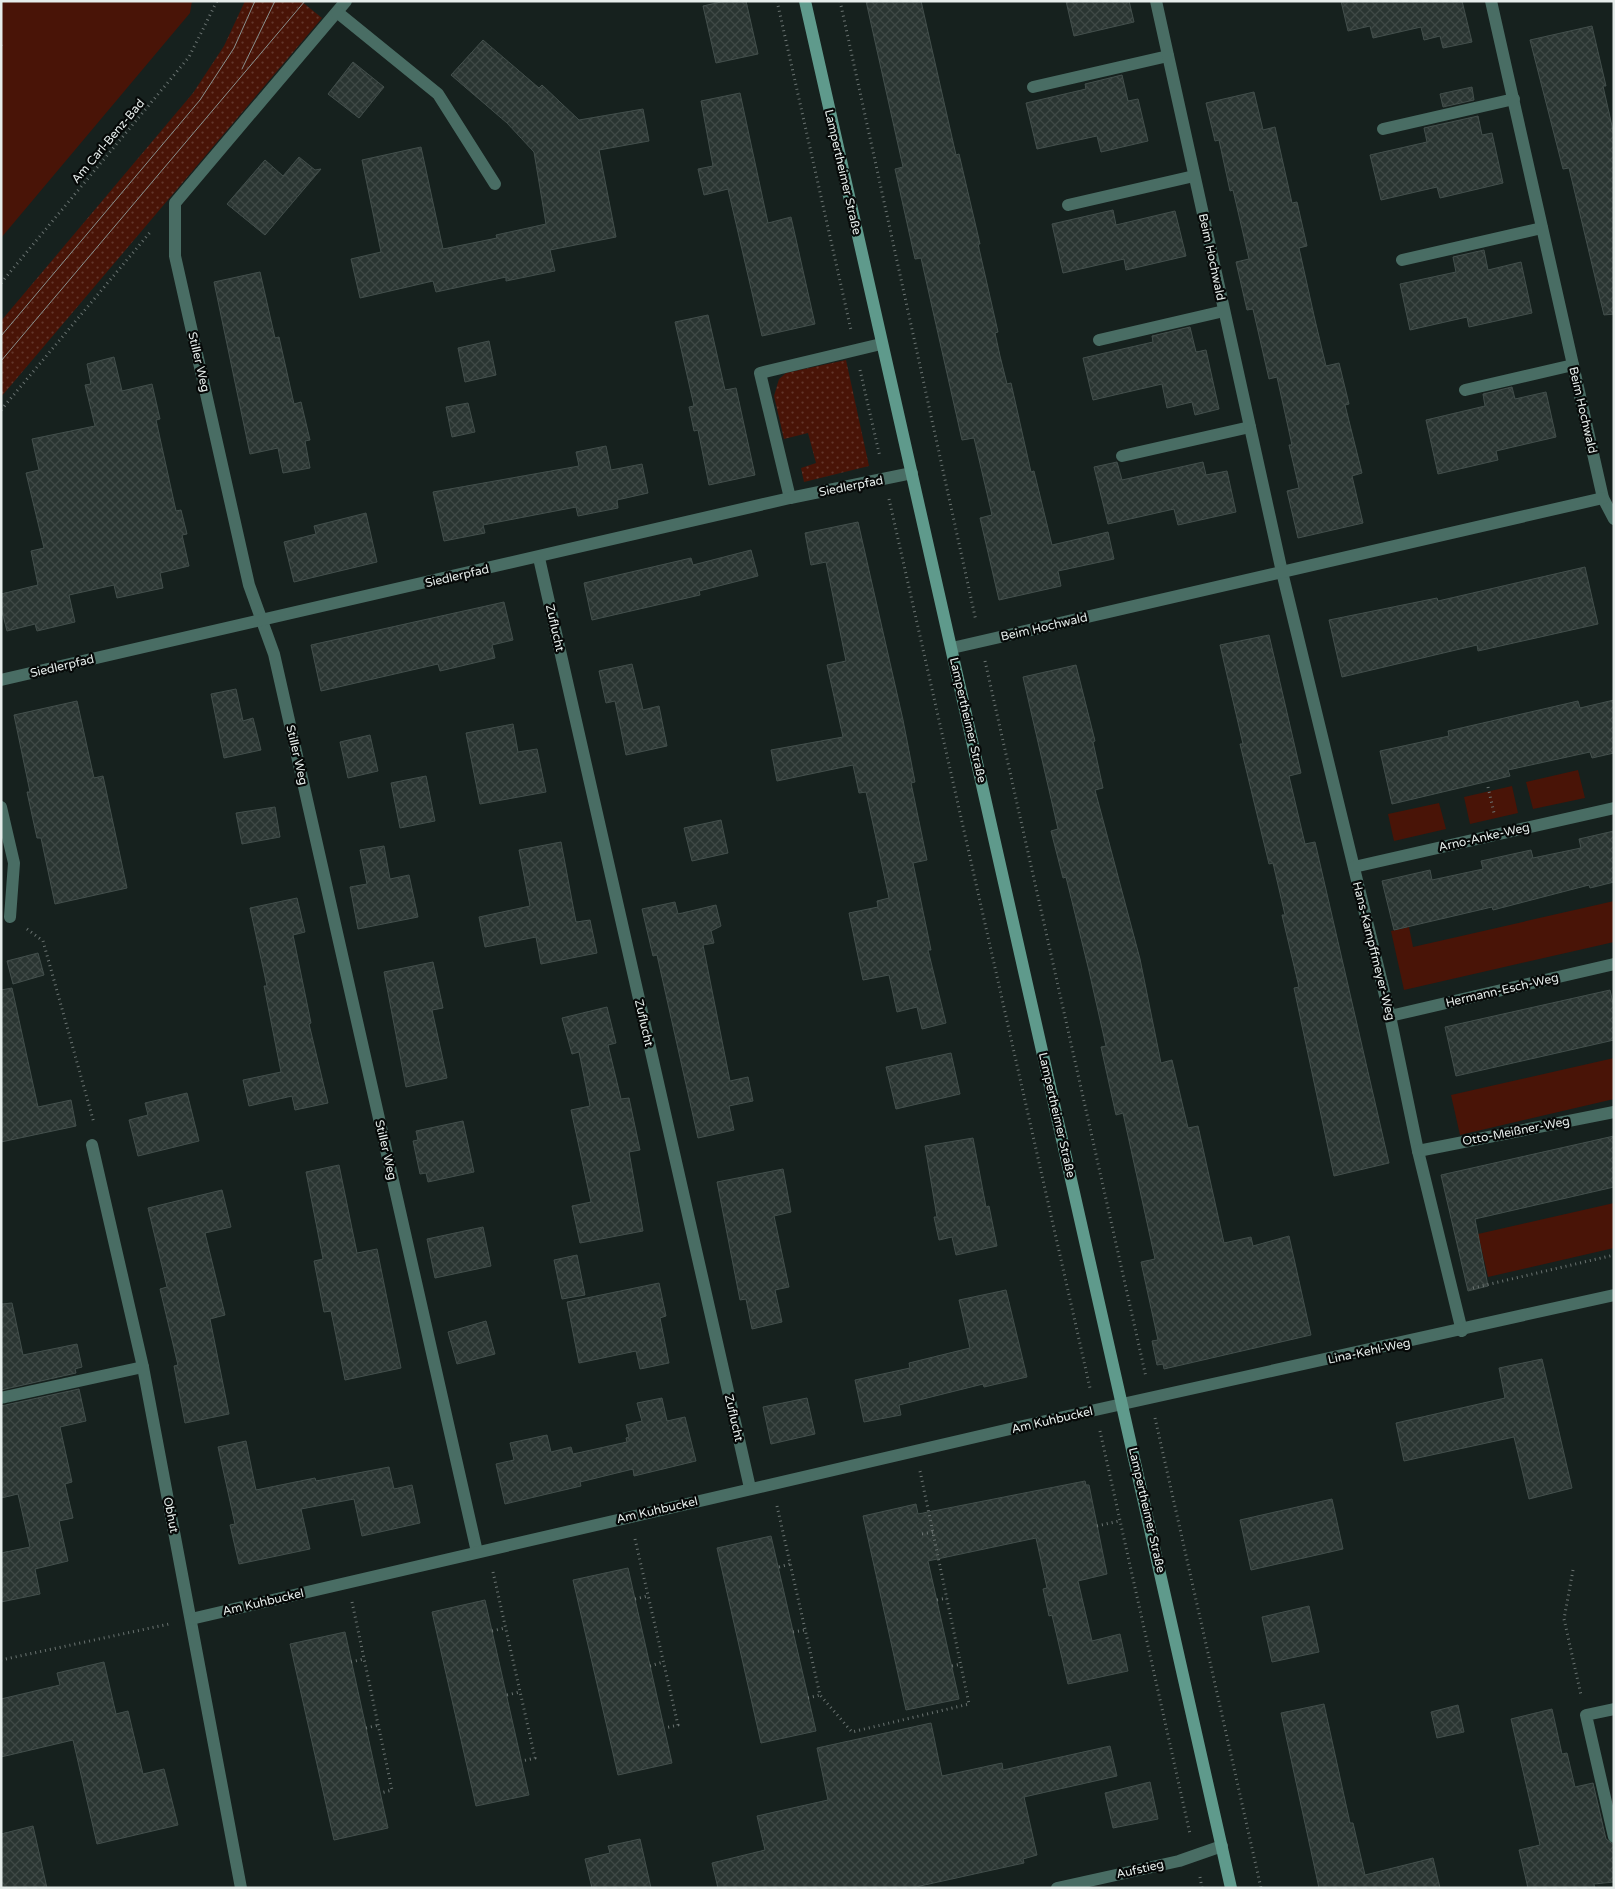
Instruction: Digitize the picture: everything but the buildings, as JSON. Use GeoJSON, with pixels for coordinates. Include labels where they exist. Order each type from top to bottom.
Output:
{"type":"FeatureCollection","features":[{"type":"Feature","properties":{"kind":"street"},"geometry":{"type":"LineString","coordinates":[[175,203],[346,1]]}},
{"type":"Feature","properties":{"kind":"street","name":"Lampertheimer Straße"},"geometry":{"type":"LineString","coordinates":[[805,1],[1231,1888]]}},
{"type":"Feature","properties":{"kind":"street","name":"Beim Hochwald"},"geometry":{"type":"LineString","coordinates":[[1156,1],[1282,572]]}},
{"type":"Feature","properties":{"kind":"street","name":"Beim Hochwald"},"geometry":{"type":"LineString","coordinates":[[952,648],[1603,498],[1492,1]]}},
{"type":"Feature","properties":{"kind":"street"},"geometry":{"type":"LineString","coordinates":[[337,12],[438,94],[495,184]]}},
{"type":"Feature","properties":{"kind":"street"},"geometry":{"type":"LineString","coordinates":[[1033,87],[1168,56]]}},
{"type":"Feature","properties":{"kind":"street"},"geometry":{"type":"LineString","coordinates":[[1383,129],[1514,98]]}},
{"type":"Feature","properties":{"kind":"street"},"geometry":{"type":"LineString","coordinates":[[1068,205],[1194,176]]}},
{"type":"Feature","properties":{"kind":"street","name":"Stiller Weg"},"geometry":{"type":"LineString","coordinates":[[175,203],[175,256],[248,585],[274,654],[482,1551]]}},
{"type":"Feature","properties":{"kind":"street"},"geometry":{"type":"LineString","coordinates":[[1402,260],[1542,228]]}},
{"type":"Feature","properties":{"kind":"street"},"geometry":{"type":"LineString","coordinates":[[1099,340],[1224,312]]}},
{"type":"Feature","properties":{"kind":"street"},"geometry":{"type":"LineString","coordinates":[[790,498],[760,373],[881,344]]}},
{"type":"Feature","properties":{"kind":"street"},"geometry":{"type":"LineString","coordinates":[[1465,390],[1573,364]]}},
{"type":"Feature","properties":{"kind":"street"},"geometry":{"type":"LineString","coordinates":[[1122,456],[1250,427]]}},
{"type":"Feature","properties":{"kind":"street","name":"Siedlerpfad"},"geometry":{"type":"LineString","coordinates":[[1,680],[262,619],[539,558],[790,498],[912,473]]}},
{"type":"Feature","properties":{"kind":"street"},"geometry":{"type":"LineString","coordinates":[[1603,498],[1614,519]]}},
{"type":"Feature","properties":{"kind":"street","name":"Zuflucht"},"geometry":{"type":"LineString","coordinates":[[539,558],[750,1488]]}},
{"type":"Feature","properties":{"kind":"street","name":"Hans-Kampffmeyer-Weg"},"geometry":{"type":"LineString","coordinates":[[1282,572],[1390,1016],[1418,1151],[1462,1331]]}},
{"type":"Feature","properties":{"kind":"street"},"geometry":{"type":"LineString","coordinates":[[1,807],[14,863],[10,917]]}},
{"type":"Feature","properties":{"kind":"street","name":"Arno-Anke-Weg"},"geometry":{"type":"LineString","coordinates":[[1354,867],[1614,808]]}},
{"type":"Feature","properties":{"kind":"street","name":"Hermann-Esch-Weg"},"geometry":{"type":"LineString","coordinates":[[1390,1016],[1614,964]]}},
{"type":"Feature","properties":{"kind":"street","name":"Otto-Meißner-Weg"},"geometry":{"type":"LineString","coordinates":[[1418,1151],[1614,1112]]}},
{"type":"Feature","properties":{"kind":"street","name":"Obhut"},"geometry":{"type":"LineString","coordinates":[[92,1145],[143,1367],[241,1888]]}},
{"type":"Feature","properties":{"kind":"street","name":"Lina-Kehl-Weg"},"geometry":{"type":"LineString","coordinates":[[1123,1404],[1462,1331],[1614,1295]]}},
{"type":"Feature","properties":{"kind":"street"},"geometry":{"type":"LineString","coordinates":[[1,1398],[143,1367]]}},
{"type":"Feature","properties":{"kind":"street","name":"Am Kuhbuckel"},"geometry":{"type":"LineString","coordinates":[[191,1619],[750,1488],[1123,1404]]}},
{"type":"Feature","properties":{"kind":"street"},"geometry":{"type":"LineString","coordinates":[[1614,1709],[1586,1715],[1614,1837]]}},
{"type":"Feature","properties":{"kind":"street","name":"Aufstieg"},"geometry":{"type":"LineString","coordinates":[[1057,1888],[1195,1855],[1222,1846]]}},
{"type":"Feature","properties":{"kind":"path","name":"Am Carl-Benz-Bad"},"geometry":{"type":"LineString","coordinates":[[1,283],[189,57],[217,1]]}},
{"type":"Feature","properties":{"kind":"path"},"geometry":{"type":"LineString","coordinates":[[777,1],[1202,1888]]}},
{"type":"Feature","properties":{"kind":"path"},"geometry":{"type":"LineString","coordinates":[[840,1],[981,641],[1261,1888]]}},
{"type":"Feature","properties":{"kind":"path"},"geometry":{"type":"LineString","coordinates":[[1,410],[175,203]]}},
{"type":"Feature","properties":{"kind":"path"},"geometry":{"type":"LineString","coordinates":[[10,917],[43,941],[96,1130],[92,1145]]}},
{"type":"Feature","properties":{"kind":"path"},"geometry":{"type":"LineString","coordinates":[[1453,1293],[1614,1256]]}},
{"type":"Feature","properties":{"kind":"path"},"geometry":{"type":"LineString","coordinates":[[771,1484],[820,1695],[852,1732],[970,1704],[916,1451]]}},
{"type":"Feature","properties":{"kind":"path"},"geometry":{"type":"LineString","coordinates":[[630,1516],[678,1725],[665,1728]]}},
{"type":"Feature","properties":{"kind":"path"},"geometry":{"type":"LineString","coordinates":[[1097,1526],[1119,1520]]}},
{"type":"Feature","properties":{"kind":"path"},"geometry":{"type":"LineString","coordinates":[[922,1534],[933,1532]]}},
{"type":"Feature","properties":{"kind":"path"},"geometry":{"type":"LineString","coordinates":[[482,1551],[506,1628],[535,1758],[522,1761]]}},
{"type":"Feature","properties":{"kind":"path"},"geometry":{"type":"LineString","coordinates":[[779,1567],[790,1564]]}},
{"type":"Feature","properties":{"kind":"path"},"geometry":{"type":"LineString","coordinates":[[1573,1570],[1564,1619],[1586,1715]]}},
{"type":"Feature","properties":{"kind":"path"},"geometry":{"type":"LineString","coordinates":[[348,1582],[392,1790],[380,1793]]}},
{"type":"Feature","properties":{"kind":"path"},"geometry":{"type":"LineString","coordinates":[[635,1599],[648,1596]]}},
{"type":"Feature","properties":{"kind":"path"},"geometry":{"type":"LineString","coordinates":[[937,1600],[947,1598]]}},
{"type":"Feature","properties":{"kind":"path"},"geometry":{"type":"LineString","coordinates":[[1,1660],[191,1619]]}},
{"type":"Feature","properties":{"kind":"path"},"geometry":{"type":"LineString","coordinates":[[492,1631],[506,1628]]}},
{"type":"Feature","properties":{"kind":"path"},"geometry":{"type":"LineString","coordinates":[[793,1632],[805,1630]]}},
{"type":"Feature","properties":{"kind":"path"},"geometry":{"type":"LineString","coordinates":[[351,1662],[364,1659]]}},
{"type":"Feature","properties":{"kind":"path"},"geometry":{"type":"LineString","coordinates":[[650,1666],[663,1662]]}},
{"type":"Feature","properties":{"kind":"path"},"geometry":{"type":"LineString","coordinates":[[952,1666],[961,1664]]}},
{"type":"Feature","properties":{"kind":"path"},"geometry":{"type":"LineString","coordinates":[[507,1695],[520,1692]]}},
{"type":"Feature","properties":{"kind":"path"},"geometry":{"type":"LineString","coordinates":[[808,1698],[820,1695]]}},
{"type":"Feature","properties":{"kind":"path"},"geometry":{"type":"LineString","coordinates":[[366,1728],[378,1725]]}},
{"type":"Feature","properties":{"kind":"shaded area"},"geometry":{"type":"Polygon","coordinates":[[[1,1],[192,1],[190,13],[1,238],[1,1]]]}},
{"type":"Feature","properties":{"kind":"shaded area"},"geometry":{"type":"Polygon","coordinates":[[[245,1],[301,1],[322,18],[1,397],[1,321],[193,93],[224,46],[245,1]]]}},
{"type":"Feature","properties":{"kind":"shaded area"},"geometry":{"type":"Polygon","coordinates":[[[846,360],[869,466],[804,482],[801,468],[816,463],[808,433],[784,439],[774,396],[779,379],[786,373],[846,360]]]}},
{"type":"Feature","properties":{"kind":"shaded area"},"geometry":{"type":"Polygon","coordinates":[[[1578,770],[1585,798],[1533,809],[1526,782],[1578,770]]]}},
{"type":"Feature","properties":{"kind":"shaded area"},"geometry":{"type":"Polygon","coordinates":[[[1512,786],[1518,813],[1470,824],[1464,797],[1512,786]]]}},
{"type":"Feature","properties":{"kind":"shaded area"},"geometry":{"type":"Polygon","coordinates":[[[1439,803],[1446,829],[1394,841],[1388,814],[1439,803]]]}},
{"type":"Feature","properties":{"kind":"shaded area"},"geometry":{"type":"Polygon","coordinates":[[[1614,901],[1614,942],[1404,990],[1391,931],[1409,927],[1413,947],[1614,901]]]}},
{"type":"Feature","properties":{"kind":"shaded area"},"geometry":{"type":"Polygon","coordinates":[[[1614,1058],[1614,1099],[1460,1135],[1451,1095],[1614,1058]]]}},
{"type":"Feature","properties":{"kind":"shaded area"},"geometry":{"type":"Polygon","coordinates":[[[1614,1203],[1614,1248],[1488,1277],[1478,1234],[1614,1203]]]}},
{"type":"Feature","properties":{"kind":"tram line"},"geometry":{"type":"LineString","coordinates":[[1,336],[200,100],[234,48],[255,1]]}},
{"type":"Feature","properties":{"kind":"tram line"},"geometry":{"type":"LineString","coordinates":[[242,69],[275,1]]}},
{"type":"Feature","properties":{"kind":"tram line"},"geometry":{"type":"LineString","coordinates":[[1,361],[305,1]]}}]}
